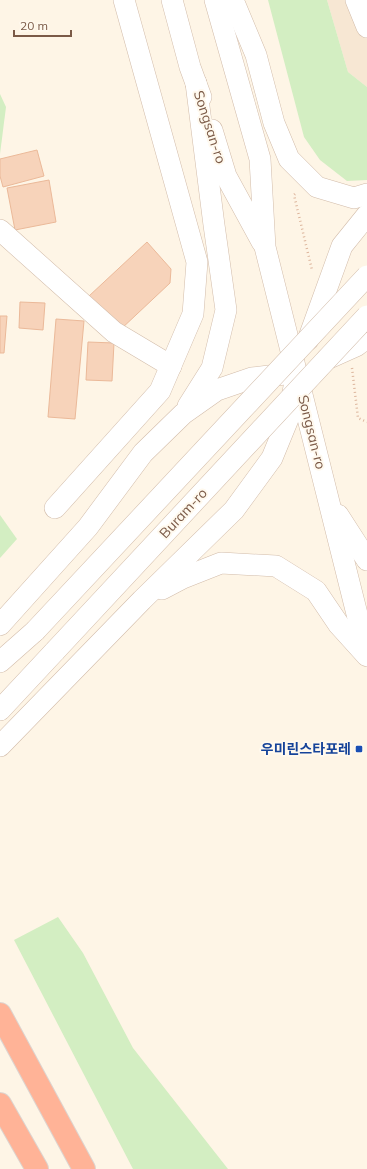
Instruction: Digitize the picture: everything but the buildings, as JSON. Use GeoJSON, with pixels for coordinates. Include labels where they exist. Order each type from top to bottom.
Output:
{"type":"FeatureCollection","features":[{"type":"Feature","properties":{"kind":"highway"},"geometry":{"type":"LineString","coordinates":[[0,1014],[84,1169]]}},
{"type":"Feature","properties":{"kind":"highway"},"geometry":{"type":"LineString","coordinates":[[0,1104],[37,1169]]}},
{"type":"Feature","properties":{"kind":"street"},"geometry":{"type":"LineString","coordinates":[[55,508],[160,391],[193,314],[198,262],[124,0]]}},
{"type":"Feature","properties":{"kind":"street","name":"Songsan-ro"},"geometry":{"type":"LineString","coordinates":[[172,0],[190,67],[226,176],[265,247]]}},
{"type":"Feature","properties":{"kind":"street","name":"Songsan-ro"},"geometry":{"type":"LineString","coordinates":[[215,0],[260,159],[265,247],[330,501],[358,618],[367,644]]}},
{"type":"Feature","properties":{"kind":"street"},"geometry":{"type":"LineString","coordinates":[[233,0],[256,55],[274,123],[289,159],[317,187],[354,198],[367,194]]}},
{"type":"Feature","properties":{"kind":"street"},"geometry":{"type":"LineString","coordinates":[[356,0],[367,27]]}},
{"type":"Feature","properties":{"kind":"street"},"geometry":{"type":"LineString","coordinates":[[183,414],[212,368],[226,310],[196,83]]}},
{"type":"Feature","properties":{"kind":"street"},"geometry":{"type":"LineString","coordinates":[[0,746],[142,600],[234,510],[272,458],[288,419],[297,373],[342,246],[367,215]]}},
{"type":"Feature","properties":{"kind":"street"},"geometry":{"type":"LineString","coordinates":[[0,230],[114,332],[171,366]]}},
{"type":"Feature","properties":{"kind":"street","name":"Buram-ro"},"geometry":{"type":"LineString","coordinates":[[0,662],[35,631],[367,276]]}},
{"type":"Feature","properties":{"kind":"street","name":"Buram-ro"},"geometry":{"type":"LineString","coordinates":[[0,710],[367,316]]}},
{"type":"Feature","properties":{"kind":"street"},"geometry":{"type":"LineString","coordinates":[[0,625],[88,526],[143,453],[183,414],[217,390],[252,378],[297,373],[359,343]]}},
{"type":"Feature","properties":{"kind":"street","name":"Songsan-ro"},"geometry":{"type":"LineString","coordinates":[[330,501],[367,560]]}},
{"type":"Feature","properties":{"kind":"street"},"geometry":{"type":"LineString","coordinates":[[142,600],[183,578],[221,563],[276,566],[316,591],[339,625],[367,656]]}},
{"type":"Feature","properties":{"kind":"path"},"geometry":{"type":"LineString","coordinates":[[304,173],[294,195],[311,268],[324,295]]}},
{"type":"Feature","properties":{"kind":"path"},"geometry":{"type":"LineString","coordinates":[[359,343],[358,418],[367,422]]}},
{"type":"Feature","properties":{"kind":"shaded area"},"geometry":{"type":"Polygon","coordinates":[[[327,0],[367,0],[367,87],[348,72],[327,0]]]}},
{"type":"Feature","properties":{"kind":"green space"},"geometry":{"type":"Polygon","coordinates":[[[268,0],[327,0],[348,72],[367,87],[367,180],[347,181],[320,160],[304,137],[268,0]]]}},
{"type":"Feature","properties":{"kind":"green space"},"geometry":{"type":"Polygon","coordinates":[[[0,94],[6,107],[0,154],[0,94]]]}},
{"type":"Feature","properties":{"kind":"green space"},"geometry":{"type":"Polygon","coordinates":[[[0,515],[17,539],[0,558],[0,515]]]}},
{"type":"Feature","properties":{"kind":"green space"},"geometry":{"type":"Polygon","coordinates":[[[58,917],[83,953],[133,1048],[228,1169],[133,1169],[14,940],[58,917]]]}},
{"type":"Feature","properties":{"kind":"place","name":"우미린스타포레"},"geometry":{"type":"Point","coordinates":[359,749]}}]}
